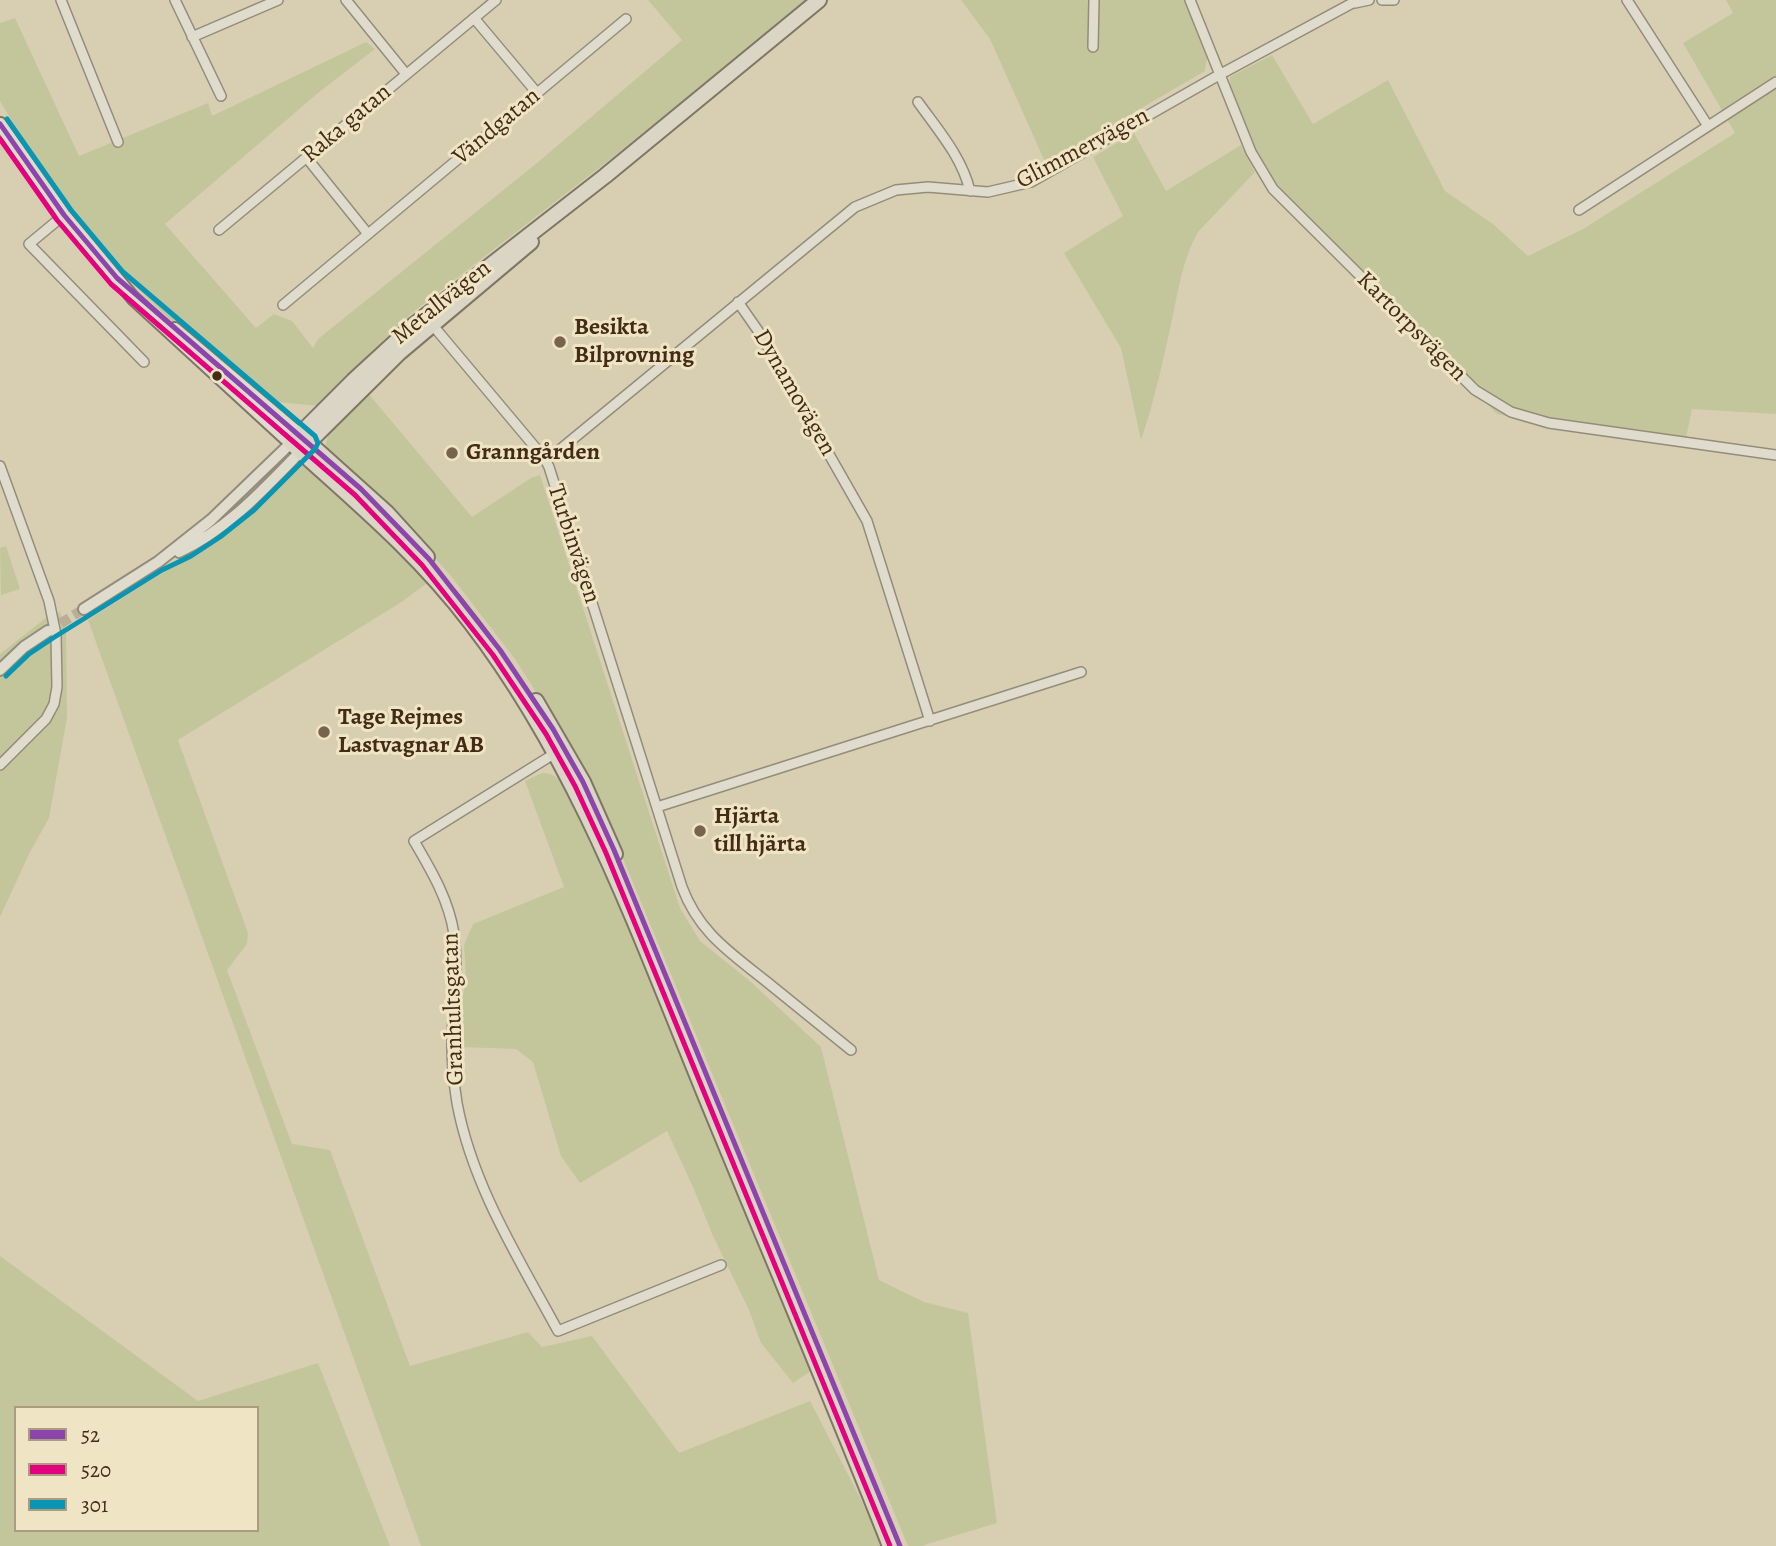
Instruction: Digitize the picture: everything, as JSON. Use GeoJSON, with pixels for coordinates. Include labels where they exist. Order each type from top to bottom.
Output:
{"type":"FeatureCollection","features":[{"type":"Feature","properties":{"kind":"main road","name":"Metallvägen"},"geometry":{"type":"LineString","coordinates":[[300,443],[371,363],[429,320],[819,0]]}},
{"type":"Feature","properties":{"kind":"main road"},"geometry":{"type":"LineString","coordinates":[[0,124],[64,215],[144,310],[300,443],[441,585],[495,654],[593,802],[900,1546]]}},
{"type":"Feature","properties":{"kind":"main road"},"geometry":{"type":"LineString","coordinates":[[559,751],[613,871],[890,1546]]}},
{"type":"Feature","properties":{"kind":"street"},"geometry":{"type":"LineString","coordinates":[[61,0],[118,142]]}},
{"type":"Feature","properties":{"kind":"street"},"geometry":{"type":"LineString","coordinates":[[175,0],[221,96]]}},
{"type":"Feature","properties":{"kind":"street"},"geometry":{"type":"LineString","coordinates":[[192,37],[278,0]]}},
{"type":"Feature","properties":{"kind":"street"},"geometry":{"type":"LineString","coordinates":[[346,0],[406,74]]}},
{"type":"Feature","properties":{"kind":"street","name":"Raka gatan"},"geometry":{"type":"LineString","coordinates":[[219,230],[496,0]]}},
{"type":"Feature","properties":{"kind":"street"},"geometry":{"type":"LineString","coordinates":[[1093,47],[1094,0]]}},
{"type":"Feature","properties":{"kind":"street","name":"Kartorpsvägen"},"geometry":{"type":"LineString","coordinates":[[1190,0],[1251,152],[1273,188],[1436,354],[1487,399],[1516,415],[1549,423],[1776,455]]}},
{"type":"Feature","properties":{"kind":"street","name":"Glimmervägen"},"geometry":{"type":"LineString","coordinates":[[738,302],[843,216],[868,200],[896,190],[912,188],[1000,190],[1031,182],[1219,75],[1357,1],[1369,0]]}},
{"type":"Feature","properties":{"kind":"street"},"geometry":{"type":"LineString","coordinates":[[1382,0],[1394,0]]}},
{"type":"Feature","properties":{"kind":"street"},"geometry":{"type":"LineString","coordinates":[[1627,0],[1708,125]]}},
{"type":"Feature","properties":{"kind":"street"},"geometry":{"type":"LineString","coordinates":[[474,18],[537,93]]}},
{"type":"Feature","properties":{"kind":"street","name":"Vändgatan"},"geometry":{"type":"LineString","coordinates":[[283,305],[626,19]]}},
{"type":"Feature","properties":{"kind":"street"},"geometry":{"type":"LineString","coordinates":[[1579,210],[1776,82]]}},
{"type":"Feature","properties":{"kind":"street"},"geometry":{"type":"LineString","coordinates":[[918,102],[957,157],[970,191]]}},
{"type":"Feature","properties":{"kind":"street"},"geometry":{"type":"LineString","coordinates":[[306,157],[368,234]]}},
{"type":"Feature","properties":{"kind":"street"},"geometry":{"type":"LineString","coordinates":[[64,215],[29,244],[144,362]]}},
{"type":"Feature","properties":{"kind":"street","name":"Dynamovägen"},"geometry":{"type":"LineString","coordinates":[[545,459],[557,452],[738,302],[761,335],[867,521],[930,721]]}},
{"type":"Feature","properties":{"kind":"street","name":"Turbinvägen"},"geometry":{"type":"LineString","coordinates":[[429,320],[545,459],[682,887],[702,925],[723,947],[850,1050]]}},
{"type":"Feature","properties":{"kind":"street"},"geometry":{"type":"LineString","coordinates":[[84,609],[158,562],[225,509],[300,443]]}},
{"type":"Feature","properties":{"kind":"street"},"geometry":{"type":"LineString","coordinates":[[0,466],[49,601],[56,635],[57,687],[54,704],[46,719],[0,765]]}},
{"type":"Feature","properties":{"kind":"street"},"geometry":{"type":"LineString","coordinates":[[0,670],[24,647],[48,631]]}},
{"type":"Feature","properties":{"kind":"street"},"geometry":{"type":"LineString","coordinates":[[657,807],[1082,672]]}},
{"type":"Feature","properties":{"kind":"street","name":"Granhultsgatan"},"geometry":{"type":"LineString","coordinates":[[559,751],[414,841],[441,891],[454,932],[456,961],[452,1064],[467,1142],[503,1228],[558,1331],[720,1265]]}},
{"type":"Feature","properties":{"kind":"green space"},"geometry":{"type":"Polygon","coordinates":[[[648,0],[807,0],[626,147],[413,312],[319,406],[277,402],[170,320],[114,264],[24,141],[0,101],[0,23],[15,18],[79,156],[208,103],[212,116],[366,42],[375,49],[318,93],[165,224],[256,328],[274,314],[292,321],[313,348],[318,339],[537,163],[682,40],[648,0]]]}},
{"type":"Feature","properties":{"kind":"green space"},"geometry":{"type":"Polygon","coordinates":[[[961,0],[1185,0],[1207,58],[1205,71],[1046,164],[990,39],[961,0]]]}},
{"type":"Feature","properties":{"kind":"green space"},"geometry":{"type":"Polygon","coordinates":[[[1726,0],[1776,0],[1776,414],[1692,409],[1684,447],[1588,433],[1497,414],[1260,174],[1231,107],[1230,77],[1272,55],[1313,124],[1388,80],[1445,191],[1493,224],[1528,256],[1583,229],[1735,133],[1683,43],[1733,13],[1726,0]]]}},
{"type":"Feature","properties":{"kind":"green space"},"geometry":{"type":"Polygon","coordinates":[[[1134,133],[1166,191],[1241,145],[1255,172],[1198,232],[1188,253],[1141,440],[1121,348],[1064,253],[1123,216],[1093,157],[1134,133]]]}},
{"type":"Feature","properties":{"kind":"green space"},"geometry":{"type":"Polygon","coordinates":[[[367,392],[472,517],[531,478],[540,475],[680,908],[700,941],[751,982],[821,1047],[879,1280],[924,1302],[968,1313],[997,1523],[921,1546],[908,1546],[619,849],[548,711],[515,659],[451,576],[418,539],[329,454],[325,447],[329,432],[367,392]]]}},
{"type":"Feature","properties":{"kind":"green space"},"geometry":{"type":"Polygon","coordinates":[[[299,465],[309,469],[344,497],[430,581],[400,603],[178,740],[248,933],[247,944],[227,970],[292,1144],[330,1150],[410,1366],[528,1332],[542,1347],[592,1336],[679,1453],[810,1401],[885,1546],[421,1546],[88,620],[220,536],[245,515],[283,475],[299,465]]]}},
{"type":"Feature","properties":{"kind":"green space"},"geometry":{"type":"Polygon","coordinates":[[[6,546],[20,589],[1,595],[0,548],[6,546]]]}},
{"type":"Feature","properties":{"kind":"green space"},"geometry":{"type":"Polygon","coordinates":[[[60,612],[66,633],[67,718],[49,818],[0,917],[0,654],[47,617],[60,612]]]}},
{"type":"Feature","properties":{"kind":"green space"},"geometry":{"type":"Polygon","coordinates":[[[542,773],[557,778],[568,791],[630,923],[811,1371],[793,1383],[761,1343],[749,1310],[667,1131],[580,1183],[561,1156],[533,1062],[516,1049],[461,1047],[466,976],[464,945],[473,924],[564,887],[525,781],[542,773]]]}},
{"type":"Feature","properties":{"kind":"green space"},"geometry":{"type":"Polygon","coordinates":[[[0,1256],[198,1401],[318,1363],[390,1546],[0,1546],[0,1256]]]}},
{"type":"Feature","properties":{"kind":"tunnel"},"geometry":{"type":"LineString","coordinates":[[48,631],[84,609]]}},
{"type":"Feature","properties":{"kind":"transit line","name":"301"},"geometry":{"type":"LineString","coordinates":[[6,676],[29,654],[53,638],[220,537],[254,510],[318,443],[315,436],[123,272],[71,210],[7,119]]}},
{"type":"Feature","properties":{"kind":"transit line","name":"52"},"geometry":{"type":"LineString","coordinates":[[0,124],[64,215],[117,278],[361,489],[429,559],[500,650],[553,729],[583,782],[614,850],[900,1546]]}},
{"type":"Feature","properties":{"kind":"transit line","name":"520"},"geometry":{"type":"LineString","coordinates":[[0,139],[57,220],[111,284],[355,495],[422,565],[493,655],[546,734],[575,786],[606,853],[890,1546]]}},
{"type":"Feature","properties":{"kind":"place","name":"Besikta Bilprovning"},"geometry":{"type":"Point","coordinates":[560,342]}},
{"type":"Feature","properties":{"kind":"place","name":"Granngården"},"geometry":{"type":"Point","coordinates":[452,453]}},
{"type":"Feature","properties":{"kind":"place","name":"Tage Rejmes Lastvagnar AB"},"geometry":{"type":"Point","coordinates":[324,732]}},
{"type":"Feature","properties":{"kind":"place","name":"Hjärta till hjärta"},"geometry":{"type":"Point","coordinates":[700,831]}}]}
